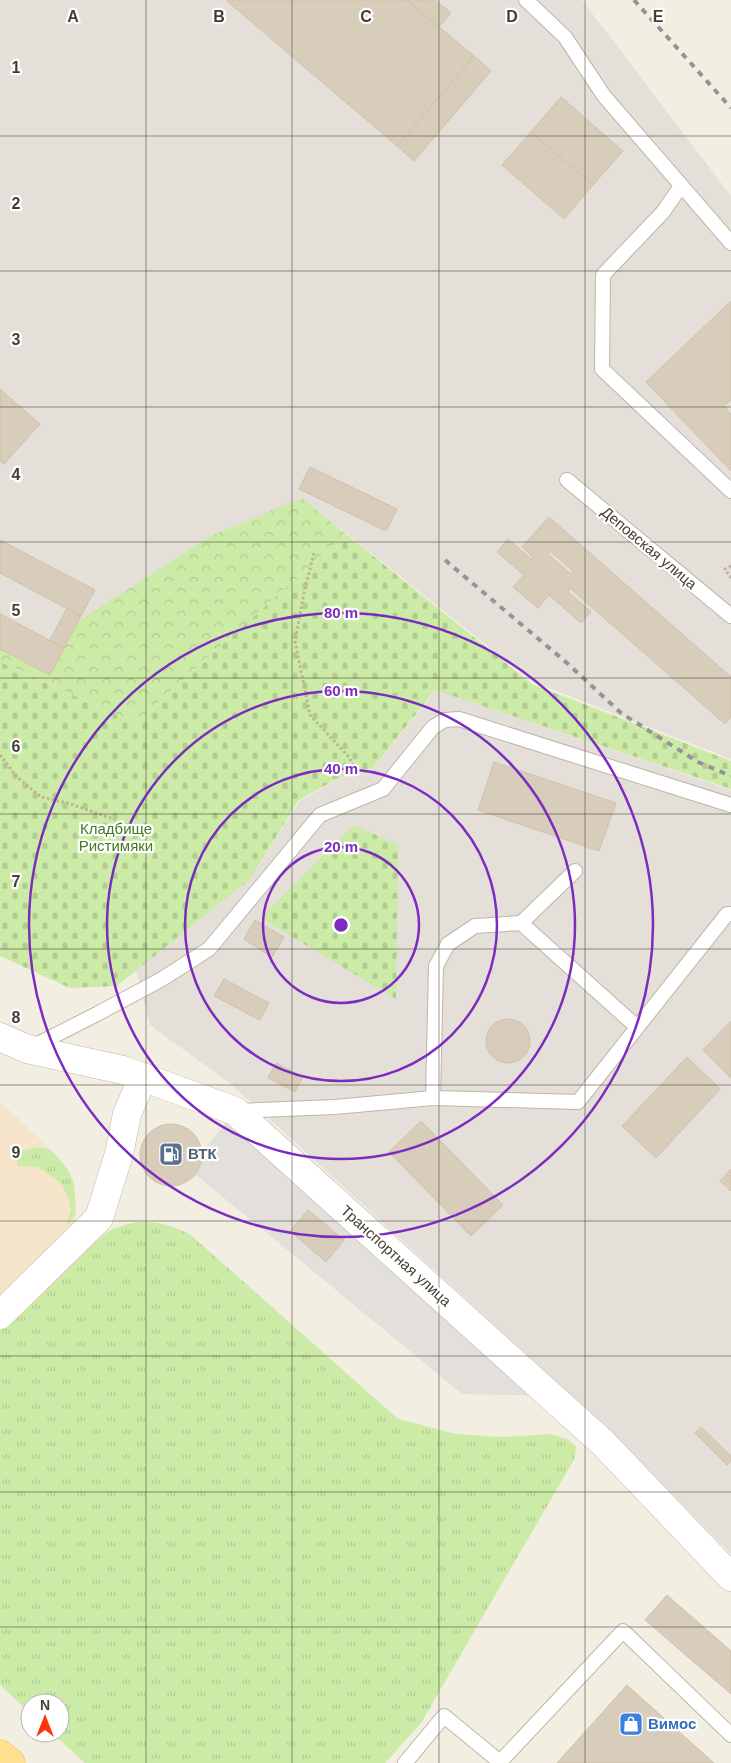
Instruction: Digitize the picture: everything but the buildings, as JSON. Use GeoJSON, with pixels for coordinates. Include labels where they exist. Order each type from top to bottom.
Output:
{"type":"FeatureCollection","features":[{"type":"Feature","properties":{"kind":"main road"},"geometry":{"type":"LineString","coordinates":[[0,1754],[11,1763]]}},
{"type":"Feature","properties":{"kind":"street","name":"Транспортная улица"},"geometry":{"type":"LineString","coordinates":[[0,1037],[27,1049],[123,1070],[235,1111],[603,1444],[731,1577]]}},
{"type":"Feature","properties":{"kind":"street"},"geometry":{"type":"LineString","coordinates":[[0,1315],[99,1218],[119,1154],[127,1114],[143,1077]]}},
{"type":"Feature","properties":{"kind":"lane"},"geometry":{"type":"LineString","coordinates":[[526,0],[565,37],[604,96],[731,243]]}},
{"type":"Feature","properties":{"kind":"lane"},"geometry":{"type":"LineString","coordinates":[[681,186],[663,212],[604,275],[602,369],[731,492]]}},
{"type":"Feature","properties":{"kind":"lane","name":"Деповская улица"},"geometry":{"type":"LineString","coordinates":[[567,480],[731,616]]}},
{"type":"Feature","properties":{"kind":"lane"},"geometry":{"type":"LineString","coordinates":[[27,1049],[154,983],[209,949],[320,816],[383,790],[433,727],[445,720],[459,719],[731,805]]}},
{"type":"Feature","properties":{"kind":"lane"},"geometry":{"type":"LineString","coordinates":[[433,1098],[436,966],[448,944],[475,926],[521,923],[575,871]]}},
{"type":"Feature","properties":{"kind":"lane"},"geometry":{"type":"LineString","coordinates":[[235,1111],[335,1107],[433,1098],[578,1102],[727,914],[731,914]]}},
{"type":"Feature","properties":{"kind":"lane"},"geometry":{"type":"LineString","coordinates":[[521,923],[638,1027]]}},
{"type":"Feature","properties":{"kind":"lane"},"geometry":{"type":"LineString","coordinates":[[405,1763],[444,1716],[500,1763],[624,1631],[731,1735]]}},
{"type":"Feature","properties":{"kind":"path"},"geometry":{"type":"LineString","coordinates":[[314,553],[295,642],[310,715],[349,757],[368,796]]}},
{"type":"Feature","properties":{"kind":"path"},"geometry":{"type":"LineString","coordinates":[[731,566],[725,568],[731,578]]}},
{"type":"Feature","properties":{"kind":"path"},"geometry":{"type":"LineString","coordinates":[[0,755],[16,776],[41,797],[71,804],[116,820],[120,825]]}},
{"type":"Feature","properties":{"kind":"shaded area"},"geometry":{"type":"Polygon","coordinates":[[[0,0],[582,0],[731,196],[731,759],[533,682],[302,498],[64,648],[50,675],[0,649],[0,0]]]}},
{"type":"Feature","properties":{"kind":"shaded area"},"geometry":{"type":"Polygon","coordinates":[[[436,690],[731,790],[731,1554],[613,1433],[232,1085],[150,1025],[136,970],[250,879],[300,801],[338,779],[373,769],[436,690]]]}},
{"type":"Feature","properties":{"kind":"shaded area"},"geometry":{"type":"Polygon","coordinates":[[[0,1101],[55,1154],[68,1170],[74,1183],[76,1213],[74,1225],[0,1303],[0,1101]]]}},
{"type":"Feature","properties":{"kind":"shaded area"},"geometry":{"type":"Polygon","coordinates":[[[235,1111],[550,1396],[462,1394],[189,1169],[235,1111]]]}},
{"type":"Feature","properties":{"kind":"green space"},"geometry":{"type":"Polygon","coordinates":[[[302,498],[346,534],[135,723],[0,662],[0,649],[50,675],[77,622],[211,536],[302,498]]]}},
{"type":"Feature","properties":{"kind":"green space","name":"Кладбище Ристимяки"},"geometry":{"type":"Polygon","coordinates":[[[346,534],[532,684],[731,761],[731,789],[435,690],[373,768],[337,779],[299,800],[250,879],[117,986],[70,988],[0,956],[0,662],[135,723],[346,534]]]}},
{"type":"Feature","properties":{"kind":"green space"},"geometry":{"type":"Polygon","coordinates":[[[354,825],[398,845],[396,999],[261,918],[354,825]]]}},
{"type":"Feature","properties":{"kind":"green space"},"geometry":{"type":"Polygon","coordinates":[[[38,1147],[49,1149],[55,1154],[68,1170],[74,1183],[76,1213],[66,1227],[71,1209],[67,1194],[59,1182],[38,1167],[17,1166],[17,1158],[21,1151],[38,1147]]]}},
{"type":"Feature","properties":{"kind":"green space"},"geometry":{"type":"Polygon","coordinates":[[[141,1222],[168,1225],[192,1236],[398,1419],[456,1434],[502,1437],[551,1434],[567,1439],[576,1446],[575,1458],[421,1723],[385,1763],[85,1763],[63,1743],[70,1743],[70,1693],[20,1693],[20,1704],[0,1685],[0,1331],[86,1249],[110,1230],[127,1224],[141,1222]]]}},
{"type":"Feature","properties":{"kind":"railway"},"geometry":{"type":"LineString","coordinates":[[634,0],[731,108]]}},
{"type":"Feature","properties":{"kind":"railway"},"geometry":{"type":"LineString","coordinates":[[445,560],[567,663],[621,713],[698,762],[731,776]]}},
{"type":"Feature","properties":{"kind":"place","name":"ВТК"},"geometry":{"type":"Point","coordinates":[171,1154]}},
{"type":"Feature","properties":{"kind":"place","name":"Вимос"},"geometry":{"type":"Point","coordinates":[631,1724]}}]}
